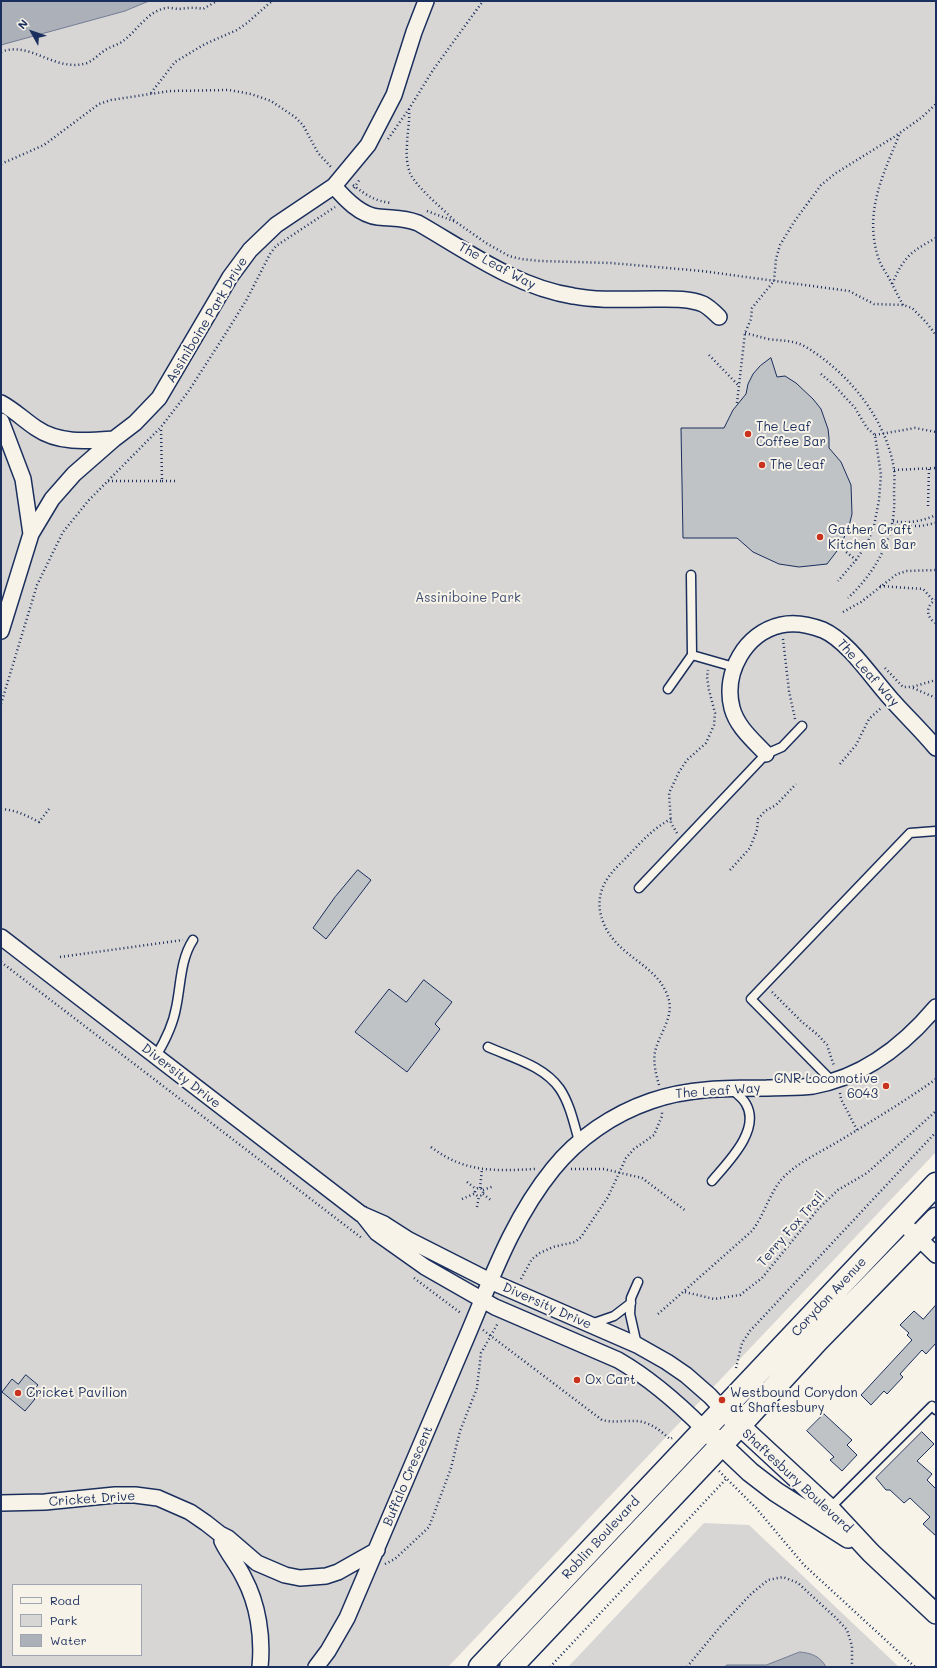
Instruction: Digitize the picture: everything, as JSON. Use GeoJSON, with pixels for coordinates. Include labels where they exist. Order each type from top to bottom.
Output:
{"type":"FeatureCollection","features":[{"type":"Feature","properties":{"kind":"main road","name":"Corydon Avenue"},"geometry":{"type":"LineString","coordinates":[[722,1410],[936,1184]]}},
{"type":"Feature","properties":{"kind":"main road","name":"Corydon Avenue"},"geometry":{"type":"LineString","coordinates":[[739,1426],[817,1341],[936,1219]]}},
{"type":"Feature","properties":{"kind":"main road","name":"Roblin Boulevard"},"geometry":{"type":"LineString","coordinates":[[480,1667],[722,1410]]}},
{"type":"Feature","properties":{"kind":"main road","name":"Roblin Boulevard"},"geometry":{"type":"LineString","coordinates":[[511,1667],[739,1426]]}},
{"type":"Feature","properties":{"kind":"street","name":"Assiniboine Park Drive"},"geometry":{"type":"LineString","coordinates":[[31,534],[43,513],[63,486],[114,439],[135,423],[159,398],[230,277],[250,250],[276,225],[338,181],[368,146],[391,100],[426,1]]}},
{"type":"Feature","properties":{"kind":"street","name":"The Leaf Way"},"geometry":{"type":"LineString","coordinates":[[338,181],[358,209],[378,217],[404,218],[418,223],[514,278],[532,286],[550,292],[600,299],[676,300],[696,302],[712,310],[719,317]]}},
{"type":"Feature","properties":{"kind":"street"},"geometry":{"type":"LineString","coordinates":[[1,403],[13,410],[38,430],[50,435],[72,440],[86,441],[114,439]]}},
{"type":"Feature","properties":{"kind":"street"},"geometry":{"type":"LineString","coordinates":[[1,422],[23,479],[31,534],[1,631]]}},
{"type":"Feature","properties":{"kind":"street","name":"The Leaf Way"},"geometry":{"type":"LineString","coordinates":[[766,754],[745,732],[732,708],[731,695],[734,667],[739,656],[767,630],[781,625],[792,624],[823,630],[842,643],[936,748]]}},
{"type":"Feature","properties":{"kind":"street","name":"Diversity Drive"},"geometry":{"type":"LineString","coordinates":[[1,938],[361,1214],[377,1233],[426,1267],[483,1300],[506,1312],[618,1360],[656,1384],[704,1429]]}},
{"type":"Feature","properties":{"kind":"street","name":"The Leaf Way"},"geometry":{"type":"LineString","coordinates":[[490,1281],[525,1209],[554,1168],[579,1141],[618,1116],[648,1102],[682,1092],[730,1088],[812,1086],[853,1074],[888,1053],[923,1023],[936,1007]]}},
{"type":"Feature","properties":{"kind":"street","name":"Diversity Drive"},"geometry":{"type":"LineString","coordinates":[[361,1214],[384,1224],[409,1240],[490,1281],[637,1345],[686,1375],[710,1396],[722,1410]]}},
{"type":"Feature","properties":{"kind":"street"},"geometry":{"type":"LineString","coordinates":[[901,1222],[936,1255]]}},
{"type":"Feature","properties":{"kind":"street","name":"Buffalo Crescent"},"geometry":{"type":"LineString","coordinates":[[316,1667],[328,1651],[348,1618],[490,1281]]}},
{"type":"Feature","properties":{"kind":"street","name":"Shaftesbury Boulevard"},"geometry":{"type":"LineString","coordinates":[[722,1410],[825,1514],[871,1553],[936,1614]]}},
{"type":"Feature","properties":{"kind":"street","name":"Shaftesbury Boulevard"},"geometry":{"type":"LineString","coordinates":[[704,1429],[750,1472],[776,1492],[825,1514]]}},
{"type":"Feature","properties":{"kind":"street","name":"Cricket Drive"},"geometry":{"type":"LineString","coordinates":[[1,1503],[45,1502],[115,1495],[135,1495],[158,1498],[190,1512],[220,1534],[228,1538],[256,1563],[285,1575],[300,1578],[326,1576],[338,1572],[377,1550]]}},
{"type":"Feature","properties":{"kind":"street","name":"Cricket Drive"},"geometry":{"type":"LineString","coordinates":[[220,1534],[223,1543],[245,1579],[256,1610],[261,1642],[260,1667]]}},
{"type":"Feature","properties":{"kind":"lane"},"geometry":{"type":"LineString","coordinates":[[668,689],[692,655],[691,575]]}},
{"type":"Feature","properties":{"kind":"lane"},"geometry":{"type":"LineString","coordinates":[[692,655],[734,667]]}},
{"type":"Feature","properties":{"kind":"lane"},"geometry":{"type":"LineString","coordinates":[[639,888],[682,845],[766,754],[782,747],[799,729]]}},
{"type":"Feature","properties":{"kind":"lane"},"geometry":{"type":"LineString","coordinates":[[835,1080],[751,999],[910,833],[936,832]]}},
{"type":"Feature","properties":{"kind":"lane"},"geometry":{"type":"LineString","coordinates":[[156,1056],[165,1040],[174,1018],[185,956],[193,940]]}},
{"type":"Feature","properties":{"kind":"lane"},"geometry":{"type":"LineString","coordinates":[[488,1047],[536,1068],[550,1077],[560,1089],[567,1102],[579,1141]]}},
{"type":"Feature","properties":{"kind":"lane"},"geometry":{"type":"LineString","coordinates":[[712,1181],[747,1136],[748,1131],[750,1119],[749,1109],[746,1102],[730,1088]]}},
{"type":"Feature","properties":{"kind":"lane"},"geometry":{"type":"LineString","coordinates":[[637,1345],[631,1323],[631,1298],[638,1282]]}},
{"type":"Feature","properties":{"kind":"lane"},"geometry":{"type":"LineString","coordinates":[[589,1324],[614,1316],[631,1303]]}},
{"type":"Feature","properties":{"kind":"lane"},"geometry":{"type":"LineString","coordinates":[[825,1514],[932,1406],[936,1410]]}},
{"type":"Feature","properties":{"kind":"path"},"geometry":{"type":"LineString","coordinates":[[1,52],[15,48],[26,50],[60,64],[83,64],[89,62],[108,48],[123,41],[156,12],[167,8],[175,9],[196,7],[203,9],[217,1]]}},
{"type":"Feature","properties":{"kind":"path"},"geometry":{"type":"LineString","coordinates":[[151,94],[175,62],[204,44],[237,30],[247,24],[272,1]]}},
{"type":"Feature","properties":{"kind":"path"},"geometry":{"type":"LineString","coordinates":[[386,141],[409,109],[433,70],[483,1]]}},
{"type":"Feature","properties":{"kind":"path"},"geometry":{"type":"LineString","coordinates":[[1,164],[44,145],[99,104],[111,100],[170,91],[229,90],[251,94],[271,101],[295,117],[306,129],[318,153],[328,164],[338,181],[355,186],[369,197],[380,202],[397,203]]}},
{"type":"Feature","properties":{"kind":"path"},"geometry":{"type":"LineString","coordinates":[[737,403],[745,333],[751,319],[752,308],[774,281],[776,259],[780,245],[794,222],[821,185],[836,173],[921,118],[936,104]]}},
{"type":"Feature","properties":{"kind":"path"},"geometry":{"type":"LineString","coordinates":[[409,109],[410,123],[406,145],[407,161],[411,174],[425,192],[456,222],[492,247],[509,256],[540,261],[611,263],[672,268],[849,291],[874,304],[903,305],[912,308],[936,335]]}},
{"type":"Feature","properties":{"kind":"path"},"geometry":{"type":"LineString","coordinates":[[900,132],[880,182],[873,215],[873,231],[878,258],[903,305]]}},
{"type":"Feature","properties":{"kind":"path"},"geometry":{"type":"LineString","coordinates":[[355,186],[364,173]]}},
{"type":"Feature","properties":{"kind":"path"},"geometry":{"type":"LineString","coordinates":[[1,704],[37,585],[63,532],[75,516],[161,427],[188,392],[247,299],[270,254],[276,246],[333,209]]}},
{"type":"Feature","properties":{"kind":"path"},"geometry":{"type":"LineString","coordinates":[[425,210],[456,222]]}},
{"type":"Feature","properties":{"kind":"path"},"geometry":{"type":"LineString","coordinates":[[892,284],[901,265],[915,249],[936,238]]}},
{"type":"Feature","properties":{"kind":"path"},"geometry":{"type":"LineString","coordinates":[[745,333],[769,339],[788,340],[805,347],[826,361],[845,377],[861,395],[877,422],[888,447],[894,470],[895,513],[888,541],[875,567],[848,598]]}},
{"type":"Feature","properties":{"kind":"path"},"geometry":{"type":"LineString","coordinates":[[709,355],[739,386]]}},
{"type":"Feature","properties":{"kind":"path"},"geometry":{"type":"LineString","coordinates":[[821,374],[834,385],[855,408],[867,428],[875,436],[881,475],[879,500],[874,526],[867,544],[856,560],[838,581]]}},
{"type":"Feature","properties":{"kind":"path"},"geometry":{"type":"LineString","coordinates":[[161,427],[162,481]]}},
{"type":"Feature","properties":{"kind":"path"},"geometry":{"type":"LineString","coordinates":[[875,436],[915,428],[936,432]]}},
{"type":"Feature","properties":{"kind":"path"},"geometry":{"type":"LineString","coordinates":[[928,506],[929,468]]}},
{"type":"Feature","properties":{"kind":"path"},"geometry":{"type":"LineString","coordinates":[[894,470],[936,468]]}},
{"type":"Feature","properties":{"kind":"path"},"geometry":{"type":"LineString","coordinates":[[108,481],[177,481]]}},
{"type":"Feature","properties":{"kind":"path"},"geometry":{"type":"LineString","coordinates":[[892,521],[913,521],[936,515]]}},
{"type":"Feature","properties":{"kind":"path"},"geometry":{"type":"LineString","coordinates":[[891,526],[921,526],[936,522]]}},
{"type":"Feature","properties":{"kind":"path"},"geometry":{"type":"LineString","coordinates":[[840,547],[856,560]]}},
{"type":"Feature","properties":{"kind":"path"},"geometry":{"type":"LineString","coordinates":[[843,612],[861,602],[879,586],[897,574],[908,571],[936,570]]}},
{"type":"Feature","properties":{"kind":"path"},"geometry":{"type":"LineString","coordinates":[[879,586],[923,589],[935,600],[928,607],[928,614],[931,620],[936,623]]}},
{"type":"Feature","properties":{"kind":"path"},"geometry":{"type":"LineString","coordinates":[[781,625],[789,691],[799,729]]}},
{"type":"Feature","properties":{"kind":"path"},"geometry":{"type":"LineString","coordinates":[[682,845],[678,833],[671,823],[669,793],[679,772],[688,760],[706,743],[714,725],[715,713],[707,677],[710,660]]}},
{"type":"Feature","properties":{"kind":"path"},"geometry":{"type":"LineString","coordinates":[[883,666],[903,687]]}},
{"type":"Feature","properties":{"kind":"path"},"geometry":{"type":"LineString","coordinates":[[840,764],[856,745],[869,719],[903,687],[912,687],[936,680]]}},
{"type":"Feature","properties":{"kind":"path"},"geometry":{"type":"LineString","coordinates":[[912,687],[936,698]]}},
{"type":"Feature","properties":{"kind":"path"},"geometry":{"type":"LineString","coordinates":[[730,870],[750,848],[757,830],[758,819],[765,811],[776,805],[796,784]]}},
{"type":"Feature","properties":{"kind":"path"},"geometry":{"type":"LineString","coordinates":[[1,809],[26,815],[39,822],[49,809]]}},
{"type":"Feature","properties":{"kind":"path"},"geometry":{"type":"LineString","coordinates":[[514,1291],[526,1269],[536,1256],[552,1247],[575,1242],[584,1233],[608,1197],[626,1158],[634,1149],[654,1135],[662,1116],[662,1097],[654,1062],[655,1051],[669,1014],[670,1006],[668,996],[660,982],[645,967],[618,946],[610,936],[603,922],[600,907],[601,892],[604,882],[660,824],[671,819]]}},
{"type":"Feature","properties":{"kind":"path"},"geometry":{"type":"LineString","coordinates":[[60,957],[165,942],[193,940]]}},
{"type":"Feature","properties":{"kind":"path"},"geometry":{"type":"LineString","coordinates":[[765,985],[783,1004],[818,1035],[827,1046],[830,1051],[835,1080],[841,1099],[857,1130]]}},
{"type":"Feature","properties":{"kind":"path"},"geometry":{"type":"LineString","coordinates":[[658,1314],[685,1292],[752,1231],[760,1220],[780,1181],[798,1165],[857,1130],[936,1079]]}},
{"type":"Feature","properties":{"kind":"path","name":"Terry Fox Trail"},"geometry":{"type":"LineString","coordinates":[[685,1292],[714,1299],[740,1295],[762,1278],[820,1208],[838,1190],[867,1174],[936,1111]]}},
{"type":"Feature","properties":{"kind":"path"},"geometry":{"type":"LineString","coordinates":[[738,1366],[742,1343],[750,1331],[936,1132]]}},
{"type":"Feature","properties":{"kind":"path"},"geometry":{"type":"LineString","coordinates":[[480,1188],[482,1169]]}},
{"type":"Feature","properties":{"kind":"path"},"geometry":{"type":"LineString","coordinates":[[467,1182],[476,1189]]}},
{"type":"Feature","properties":{"kind":"path"},"geometry":{"type":"LineString","coordinates":[[483,1190],[494,1186]]}},
{"type":"Feature","properties":{"kind":"path"},"geometry":{"type":"LineString","coordinates":[[476,1189],[480,1188],[483,1190]]}},
{"type":"Feature","properties":{"kind":"path"},"geometry":{"type":"LineString","coordinates":[[476,1189],[476,1193],[479,1196]]}},
{"type":"Feature","properties":{"kind":"path"},"geometry":{"type":"LineString","coordinates":[[462,1199],[476,1193]]}},
{"type":"Feature","properties":{"kind":"path"},"geometry":{"type":"LineString","coordinates":[[479,1196],[483,1194]]}},
{"type":"Feature","properties":{"kind":"path"},"geometry":{"type":"LineString","coordinates":[[483,1194],[492,1201]]}},
{"type":"Feature","properties":{"kind":"path"},"geometry":{"type":"LineString","coordinates":[[477,1207],[479,1196]]}},
{"type":"Feature","properties":{"kind":"path"},"geometry":{"type":"LineString","coordinates":[[366,1576],[395,1559],[429,1527],[451,1468],[460,1431],[477,1388],[481,1353],[506,1312]]}},
{"type":"Feature","properties":{"kind":"path"},"geometry":{"type":"LineString","coordinates":[[550,1667],[726,1479]]}},
{"type":"Feature","properties":{"kind":"path"},"geometry":{"type":"LineString","coordinates":[[687,1667],[720,1627],[751,1594],[768,1580],[783,1577],[798,1583],[847,1630],[852,1646],[852,1667]]}},
{"type":"Feature","properties":{"kind":"green space","name":"Assiniboine Park"},"geometry":{"type":"Polygon","coordinates":[[[149,1],[936,1],[936,1152],[448,1667],[1,1667],[1,45],[125,11],[149,1]]]}},
{"type":"Feature","properties":{"kind":"green space"},"geometry":{"type":"Polygon","coordinates":[[[704,1523],[749,1525],[899,1667],[568,1667],[704,1523]]]}},
{"type":"Feature","properties":{"kind":"water"},"geometry":{"type":"Polygon","coordinates":[[[1,1],[149,1],[125,11],[1,45],[1,1]]]}},
{"type":"Feature","properties":{"kind":"water"},"geometry":{"type":"Polygon","coordinates":[[[800,1652],[815,1656],[824,1663],[826,1667],[724,1667],[727,1665],[766,1665],[800,1652]]]}},
{"type":"Feature","properties":{"kind":"building","name":"The Leaf"},"geometry":{"type":"Polygon","coordinates":[[[771,358],[777,377],[785,376],[796,383],[821,409],[828,429],[829,448],[841,462],[851,485],[852,514],[849,526],[840,547],[827,564],[799,567],[779,564],[753,552],[737,538],[683,538],[681,428],[724,428],[733,410],[746,394],[748,384],[753,374],[760,366],[771,358]]]}},
{"type":"Feature","properties":{"kind":"building"},"geometry":{"type":"Polygon","coordinates":[[[358,870],[371,880],[326,939],[313,928],[335,897],[358,870]]]}},
{"type":"Feature","properties":{"kind":"building"},"geometry":{"type":"Polygon","coordinates":[[[424,980],[452,1002],[435,1024],[440,1029],[407,1072],[355,1032],[389,989],[406,1002],[424,980]]]}},
{"type":"Feature","properties":{"kind":"building"},"geometry":{"type":"Polygon","coordinates":[[[936,1305],[936,1343],[926,1354],[922,1350],[900,1374],[903,1377],[887,1394],[884,1391],[871,1405],[861,1395],[912,1340],[907,1335],[909,1333],[900,1325],[914,1311],[923,1319],[936,1305]]]}},
{"type":"Feature","properties":{"kind":"building","name":"Cricket Pavilion"},"geometry":{"type":"Polygon","coordinates":[[[26,1375],[38,1385],[30,1394],[35,1399],[25,1411],[2,1392],[12,1379],[18,1384],[26,1375]]]}},
{"type":"Feature","properties":{"kind":"building"},"geometry":{"type":"Polygon","coordinates":[[[824,1414],[852,1440],[847,1445],[857,1455],[842,1471],[830,1460],[834,1457],[807,1431],[824,1414]]]}},
{"type":"Feature","properties":{"kind":"building"},"geometry":{"type":"Polygon","coordinates":[[[922,1432],[934,1444],[917,1461],[932,1474],[927,1480],[936,1489],[936,1536],[923,1524],[930,1517],[910,1498],[904,1503],[890,1490],[886,1490],[876,1478],[922,1432]]]}},
{"type":"Feature","properties":{"kind":"place","name":"The Leaf Coffee Bar"},"geometry":{"type":"Point","coordinates":[748,434]}},
{"type":"Feature","properties":{"kind":"place","name":"The Leaf"},"geometry":{"type":"Point","coordinates":[762,465]}},
{"type":"Feature","properties":{"kind":"place","name":"Gather Craft Kitchen & Bar"},"geometry":{"type":"Point","coordinates":[820,537]}},
{"type":"Feature","properties":{"kind":"place","name":"CNR Locomotive 6043"},"geometry":{"type":"Point","coordinates":[886,1086]}},
{"type":"Feature","properties":{"kind":"place","name":"Ox Cart"},"geometry":{"type":"Point","coordinates":[577,1380]}},
{"type":"Feature","properties":{"kind":"place","name":"Cricket Pavilion"},"geometry":{"type":"Point","coordinates":[18,1393]}},
{"type":"Feature","properties":{"kind":"place","name":"Westbound Corydon at Shaftesbury"},"geometry":{"type":"Point","coordinates":[722,1400]}}]}
